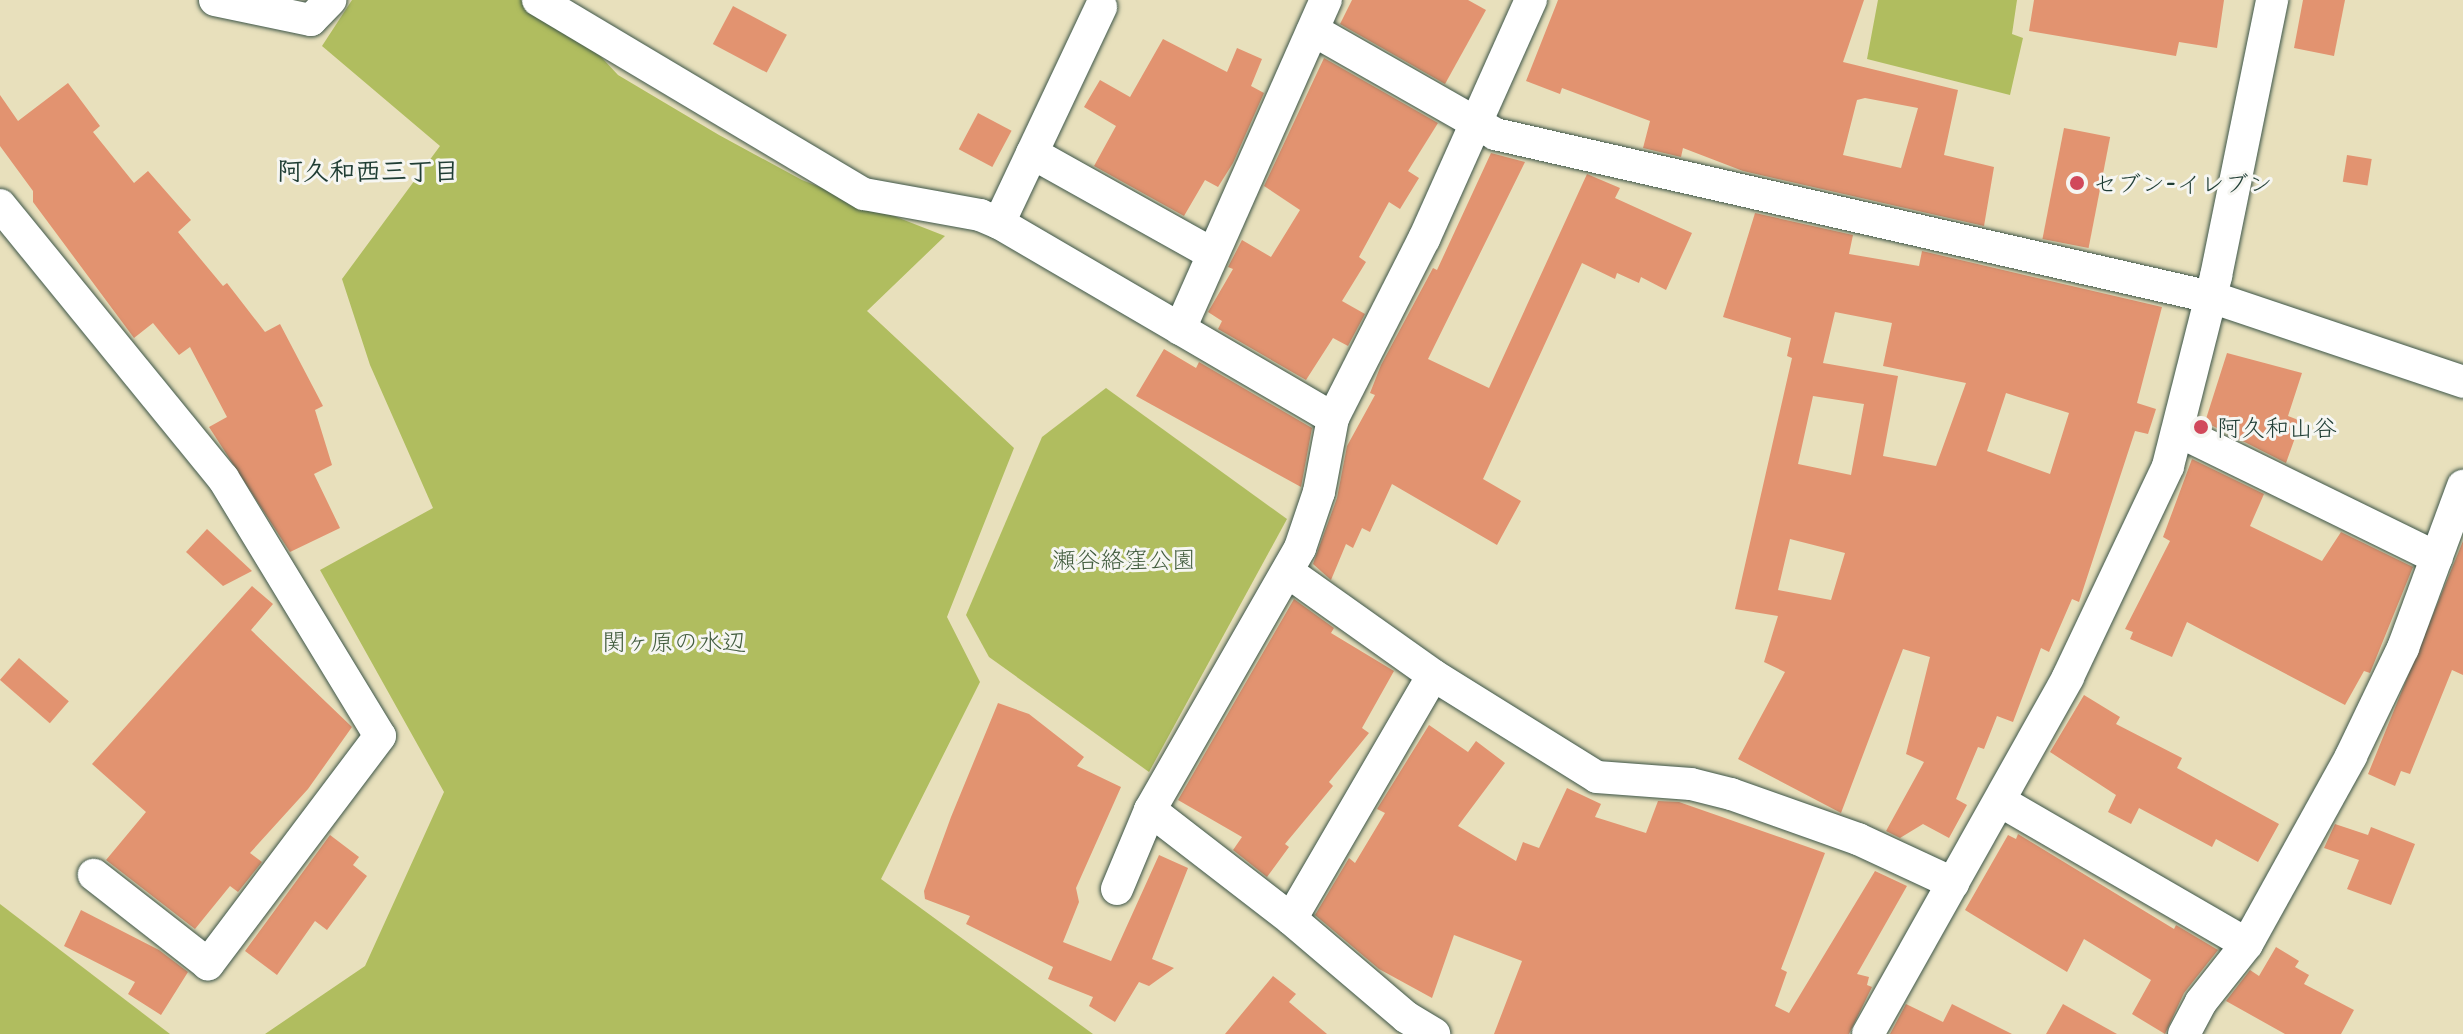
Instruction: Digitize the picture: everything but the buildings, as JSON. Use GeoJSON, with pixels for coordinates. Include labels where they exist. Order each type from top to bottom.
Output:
{"type":"FeatureCollection","features":[{"type":"Feature","properties":{"kind":"street"},"geometry":{"type":"LineString","coordinates":[[215,0],[311,20],[330,0]]}},
{"type":"Feature","properties":{"kind":"street"},"geometry":{"type":"LineString","coordinates":[[538,0],[864,194],[980,215],[999,223],[1333,418]]}},
{"type":"Feature","properties":{"kind":"street"},"geometry":{"type":"LineString","coordinates":[[1180,329],[1326,0]]}},
{"type":"Feature","properties":{"kind":"street"},"geometry":{"type":"LineString","coordinates":[[1117,889],[1150,810],[1288,572],[1319,492],[1333,418],[1424,239],[1531,0]]}},
{"type":"Feature","properties":{"kind":"street"},"geometry":{"type":"LineString","coordinates":[[1868,1034],[2100,616],[2168,466],[2211,297],[2272,0]]}},
{"type":"Feature","properties":{"kind":"street"},"geometry":{"type":"LineString","coordinates":[[999,223],[1101,7]]}},
{"type":"Feature","properties":{"kind":"street"},"geometry":{"type":"LineString","coordinates":[[1313,30],[1473,124],[1882,225],[2211,297],[2463,382]]}},
{"type":"Feature","properties":{"kind":"street"},"geometry":{"type":"LineString","coordinates":[[1032,153],[1213,254]]}},
{"type":"Feature","properties":{"kind":"street"},"geometry":{"type":"LineString","coordinates":[[0,205],[223,478],[380,736],[208,964],[94,875]]}},
{"type":"Feature","properties":{"kind":"street"},"geometry":{"type":"LineString","coordinates":[[2178,431],[2437,558]]}},
{"type":"Feature","properties":{"kind":"street"},"geometry":{"type":"LineString","coordinates":[[2184,1034],[2201,1002],[2247,944],[2351,756],[2403,648],[2463,486]]}},
{"type":"Feature","properties":{"kind":"street"},"geometry":{"type":"LineString","coordinates":[[1288,572],[1433,675],[1597,777],[1691,784],[1731,794],[1858,839],[1953,883]]}},
{"type":"Feature","properties":{"kind":"street"},"geometry":{"type":"LineString","coordinates":[[1291,919],[1433,675]]}},
{"type":"Feature","properties":{"kind":"street"},"geometry":{"type":"LineString","coordinates":[[2000,801],[2247,944]]}},
{"type":"Feature","properties":{"kind":"street"},"geometry":{"type":"LineString","coordinates":[[1150,810],[1291,919],[1351,973],[1434,1034]]}},
{"type":"Feature","properties":{"kind":"green space","name":"関ヶ原の水辺"},"geometry":{"type":"Polygon","coordinates":[[[352,0],[538,0],[561,14],[618,75],[719,135],[802,180],[945,236],[867,311],[1014,448],[947,617],[980,682],[881,879],[1093,1034],[265,1034],[365,966],[444,792],[320,570],[433,508],[370,365],[342,279],[440,146],[322,46],[352,0]]]}},
{"type":"Feature","properties":{"kind":"green space"},"geometry":{"type":"Polygon","coordinates":[[[1878,0],[2017,0],[2012,34],[2023,38],[2010,95],[1867,59],[1878,0]]]}},
{"type":"Feature","properties":{"kind":"green space","name":"瀬谷絡窪公園"},"geometry":{"type":"Polygon","coordinates":[[[1106,388],[1287,519],[1149,772],[989,657],[966,615],[1042,437],[1106,388]]]}},
{"type":"Feature","properties":{"kind":"green space"},"geometry":{"type":"Polygon","coordinates":[[[0,904],[170,1034],[0,1034],[0,904]]]}},
{"type":"Feature","properties":{"kind":"place","name":"セブン-イレブン"},"geometry":{"type":"Point","coordinates":[2077,183]}},
{"type":"Feature","properties":{"kind":"place","name":"阿久和山谷"},"geometry":{"type":"Point","coordinates":[2201,427]}},
{"type":"Feature","properties":{"kind":"district","name":"阿久和西三丁目"},"geometry":{"type":"Point","coordinates":[368,170]}}]}
